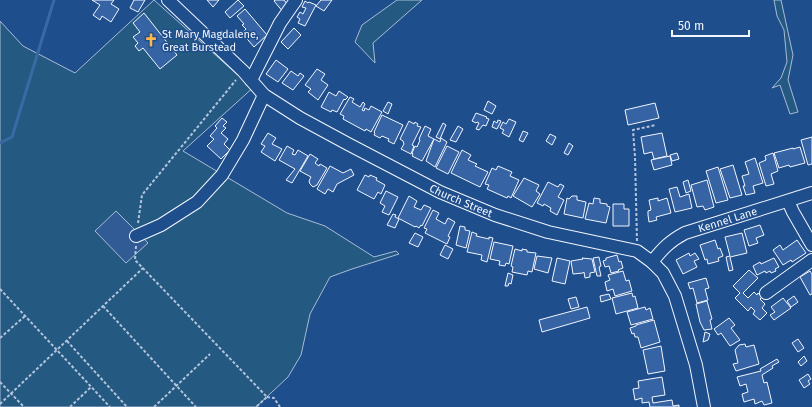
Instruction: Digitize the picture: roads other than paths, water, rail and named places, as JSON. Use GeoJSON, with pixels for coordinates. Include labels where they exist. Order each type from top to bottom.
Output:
{"type":"FeatureCollection","features":[{"type":"Feature","properties":{"kind":"street","name":"Church Street"},"geometry":{"type":"LineString","coordinates":[[168,0],[247,75],[264,96],[300,118],[348,144],[440,192],[495,215],[548,232],[637,251],[652,262],[663,273],[676,296],[696,365],[704,407]]}},
{"type":"Feature","properties":{"kind":"street"},"geometry":{"type":"LineString","coordinates":[[247,75],[296,0]]}},
{"type":"Feature","properties":{"kind":"street"},"geometry":{"type":"LineString","coordinates":[[136,236],[161,225],[197,202],[222,175],[243,140],[264,96]]}},
{"type":"Feature","properties":{"kind":"street","name":"Kennel Lane"},"geometry":{"type":"LineString","coordinates":[[652,262],[671,240],[685,233],[812,193]]}},
{"type":"Feature","properties":{"kind":"street"},"geometry":{"type":"LineString","coordinates":[[788,201],[792,212],[812,245]]}},
{"type":"Feature","properties":{"kind":"street"},"geometry":{"type":"LineString","coordinates":[[766,293],[812,260]]}},
{"type":"Feature","properties":{"kind":"waterway"},"geometry":{"type":"LineString","coordinates":[[0,143],[12,137],[54,0]]}},
{"type":"Feature","properties":{"kind":"place","name":"St Mary Magdalene, Great Burstead"},"geometry":{"type":"Point","coordinates":[151,40]}}]}
